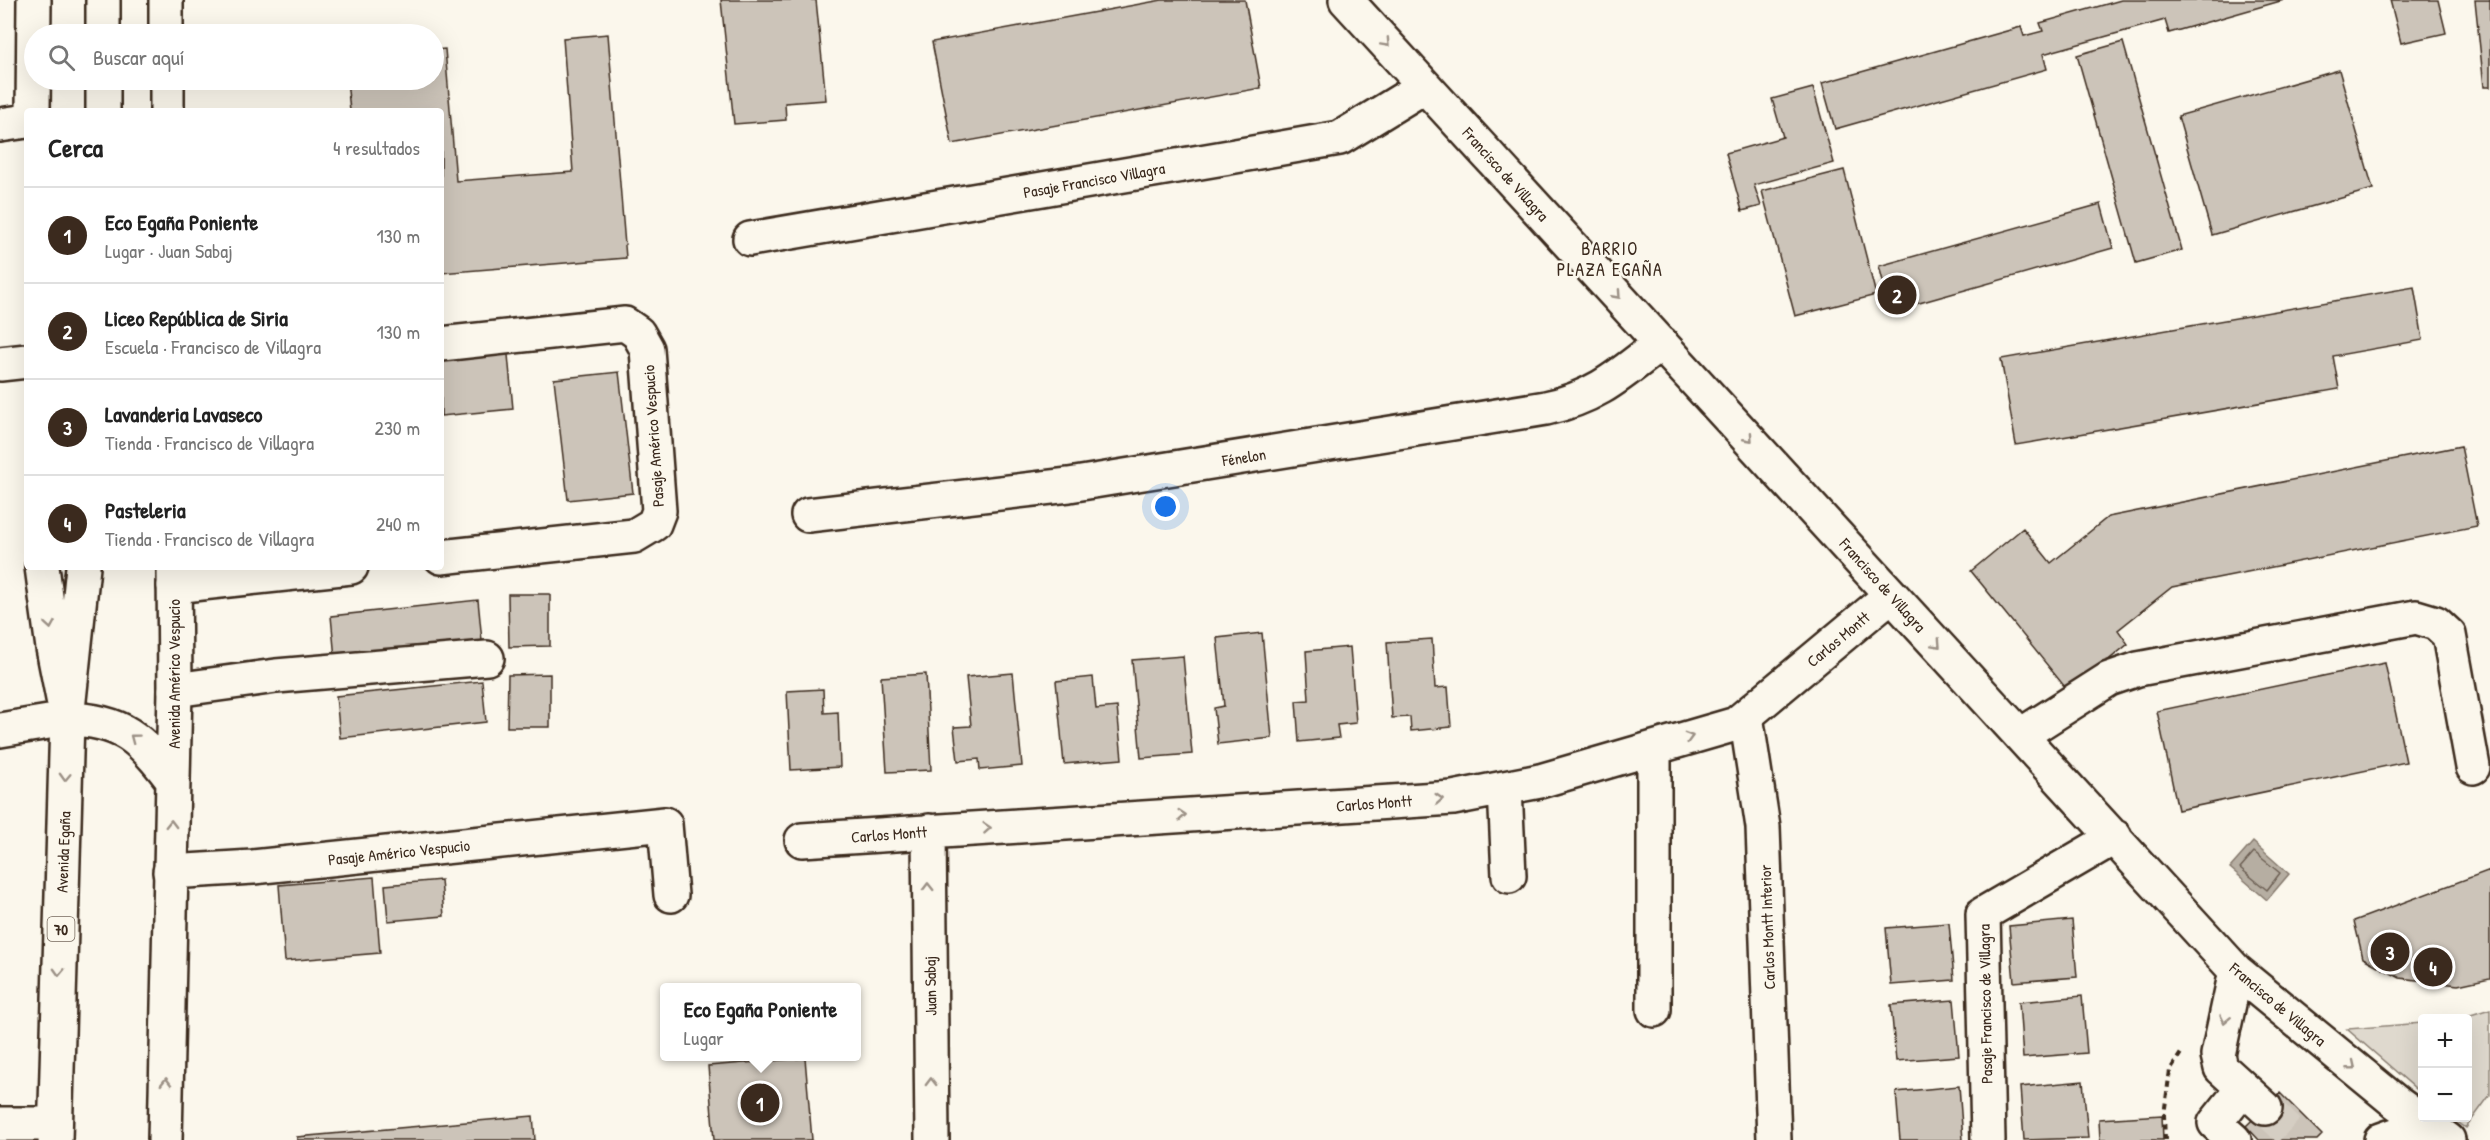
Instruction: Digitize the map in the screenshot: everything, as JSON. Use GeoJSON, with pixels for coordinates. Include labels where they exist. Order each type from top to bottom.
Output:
{"type":"FeatureCollection","features":[{"type":"Feature","properties":{"kind":"street"},"geometry":{"type":"LineString","coordinates":[[34,0],[34,24]]}},
{"type":"Feature","properties":{"kind":"street"},"geometry":{"type":"LineString","coordinates":[[103,0],[103,24]]}},
{"type":"Feature","properties":{"kind":"street"},"geometry":{"type":"LineString","coordinates":[[166,0],[166,24]]}},
{"type":"Feature","properties":{"kind":"street","name":"Francisco de Villagra"},"geometry":{"type":"LineString","coordinates":[[1346,0],[2236,971],[2437,1132]]}},
{"type":"Feature","properties":{"kind":"street","name":"Pasaje Francisco Villagra"},"geometry":{"type":"LineString","coordinates":[[750,240],[1340,138],[1425,86]]}},
{"type":"Feature","properties":{"kind":"street"},"geometry":{"type":"LineString","coordinates":[[33,90],[33,108]]}},
{"type":"Feature","properties":{"kind":"street"},"geometry":{"type":"LineString","coordinates":[[103,90],[103,108]]}},
{"type":"Feature","properties":{"kind":"street"},"geometry":{"type":"LineString","coordinates":[[167,90],[167,108]]}},
{"type":"Feature","properties":{"kind":"street"},"geometry":{"type":"LineString","coordinates":[[0,125],[24,121]]}},
{"type":"Feature","properties":{"kind":"street","name":"Pasaje Américo Vespucio"},"geometry":{"type":"LineString","coordinates":[[444,344],[625,324],[638,333],[647,349],[659,511],[654,524],[634,536],[444,557]]}},
{"type":"Feature","properties":{"kind":"street","name":"Fénelon"},"geometry":{"type":"LineString","coordinates":[[808,515],[1069,485],[1546,408],[1585,397],[1606,386],[1660,343]]}},
{"type":"Feature","properties":{"kind":"street"},"geometry":{"type":"LineString","coordinates":[[0,364],[24,361]]}},
{"type":"Feature","properties":{"kind":"street","name":"Avenida Egaña"},"geometry":{"type":"LineString","coordinates":[[42,570],[53,648],[67,719],[55,1132]]}},
{"type":"Feature","properties":{"kind":"street","name":"70"},"geometry":{"type":"LineString","coordinates":[[67,719],[83,570]]}},
{"type":"Feature","properties":{"kind":"street"},"geometry":{"type":"LineString","coordinates":[[174,577],[298,570]]}},
{"type":"Feature","properties":{"kind":"street","name":"Avenida Américo Vespucio"},"geometry":{"type":"LineString","coordinates":[[172,781],[175,690],[174,577]]}},
{"type":"Feature","properties":{"kind":"street","name":"Carlos Montt"},"geometry":{"type":"LineString","coordinates":[[802,840],[1453,798],[1540,781],[1736,724],[1891,595]]}},
{"type":"Feature","properties":{"kind":"street"},"geometry":{"type":"LineString","coordinates":[[2021,735],[2109,679],[2138,669],[2416,616],[2436,623],[2449,635],[2473,767]]}},
{"type":"Feature","properties":{"kind":"street"},"geometry":{"type":"LineString","coordinates":[[175,690],[276,676],[487,658]]}},
{"type":"Feature","properties":{"kind":"street","name":"Carlos Montt Interior"},"geometry":{"type":"LineString","coordinates":[[1746,716],[1763,827],[1774,1140]]}},
{"type":"Feature","properties":{"kind":"street"},"geometry":{"type":"LineString","coordinates":[[0,730],[67,719],[99,722],[129,734],[153,753],[172,781],[165,1140]]}},
{"type":"Feature","properties":{"kind":"street"},"geometry":{"type":"LineString","coordinates":[[1654,748],[1654,1010]]}},
{"type":"Feature","properties":{"kind":"street"},"geometry":{"type":"LineString","coordinates":[[1505,788],[1509,876]]}},
{"type":"Feature","properties":{"kind":"street","name":"Pasaje Américo Vespucio"},"geometry":{"type":"LineString","coordinates":[[170,872],[253,867],[665,824],[671,895]]}},
{"type":"Feature","properties":{"kind":"street","name":"Juan Sabaj"},"geometry":{"type":"LineString","coordinates":[[929,831],[932,1140]]}},
{"type":"Feature","properties":{"kind":"street","name":"Pasaje Francisco de Villagra"},"geometry":{"type":"LineString","coordinates":[[1988,1140],[1983,914],[2115,837]]}},
{"type":"Feature","properties":{"kind":"street"},"geometry":{"type":"LineString","coordinates":[[2234,1140],[2215,1123],[2243,1088],[2218,1055],[2236,971]]}},
{"type":"Feature","properties":{"kind":"street"},"geometry":{"type":"LineString","coordinates":[[0,1124],[55,1132]]}},
{"type":"Feature","properties":{"kind":"street"},"geometry":{"type":"LineString","coordinates":[[2380,1140],[2437,1132]]}},
{"type":"Feature","properties":{"kind":"shaded area"},"geometry":{"type":"Polygon","coordinates":[[[2490,1009],[2490,1095],[2472,1120],[2472,1068],[2472,1015],[2490,1009]]]}},
{"type":"Feature","properties":{"kind":"shaded area"},"geometry":{"type":"Polygon","coordinates":[[[2418,1023],[2418,1091],[2347,1029],[2418,1023]]]}},
{"type":"Feature","properties":{"kind":"shaded area"},"geometry":{"type":"Polygon","coordinates":[[[2458,1122],[2470,1122],[2466,1128],[2458,1122]]]}},
{"type":"Feature","properties":{"kind":"water"},"geometry":{"type":"Polygon","coordinates":[[[2253,842],[2289,874],[2267,900],[2230,868],[2253,842]]]}},
{"type":"Feature","properties":{"kind":"building"},"geometry":{"type":"Polygon","coordinates":[[[721,0],[816,0],[826,100],[785,103],[786,120],[734,124],[721,0]]]}},
{"type":"Feature","properties":{"kind":"building"},"geometry":{"type":"Polygon","coordinates":[[[1162,0],[1245,0],[1261,88],[952,144],[932,42],[1162,0]]]}},
{"type":"Feature","properties":{"kind":"building"},"geometry":{"type":"Polygon","coordinates":[[[2121,0],[2284,0],[2169,33],[2165,20],[2043,54],[2047,69],[1835,129],[1822,83],[2021,27],[2024,36],[2043,31],[2040,23],[2121,0]]]}},
{"type":"Feature","properties":{"kind":"building"},"geometry":{"type":"Polygon","coordinates":[[[2390,0],[2438,0],[2446,33],[2401,43],[2390,0]]]}},
{"type":"Feature","properties":{"kind":"building"},"geometry":{"type":"Polygon","coordinates":[[[2475,0],[2490,0],[2490,87],[2484,87],[2475,0]]]}},
{"type":"Feature","properties":{"kind":"building"},"geometry":{"type":"Polygon","coordinates":[[[608,34],[626,258],[444,273],[444,108],[350,108],[348,90],[444,90],[445,49],[456,181],[573,172],[563,38],[608,34]]]}},
{"type":"Feature","properties":{"kind":"building"},"geometry":{"type":"Polygon","coordinates":[[[2123,42],[2182,250],[2136,263],[2077,55],[2123,42]]]}},
{"type":"Feature","properties":{"kind":"building"},"geometry":{"type":"Polygon","coordinates":[[[2339,70],[2373,189],[2212,235],[2178,116],[2339,70]]]}},
{"type":"Feature","properties":{"kind":"building"},"geometry":{"type":"Polygon","coordinates":[[[1813,88],[1834,163],[1754,185],[1761,206],[1742,211],[1726,153],[1783,137],[1772,99],[1813,88]]]}},
{"type":"Feature","properties":{"kind":"building"},"geometry":{"type":"Polygon","coordinates":[[[1844,170],[1876,295],[1795,316],[1762,191],[1844,170]]]}},
{"type":"Feature","properties":{"kind":"building"},"geometry":{"type":"Polygon","coordinates":[[[2101,204],[2113,248],[1891,311],[1879,266],[2101,204]]]}},
{"type":"Feature","properties":{"kind":"building"},"geometry":{"type":"Polygon","coordinates":[[[2414,287],[2423,340],[2333,356],[2339,389],[2016,445],[2001,359],[2414,287]]]}},
{"type":"Feature","properties":{"kind":"building"},"geometry":{"type":"Polygon","coordinates":[[[507,344],[513,409],[444,416],[444,350],[507,344]]]}},
{"type":"Feature","properties":{"kind":"building"},"geometry":{"type":"Polygon","coordinates":[[[619,372],[633,493],[568,500],[554,379],[619,372]]]}},
{"type":"Feature","properties":{"kind":"building"},"geometry":{"type":"Polygon","coordinates":[[[2461,446],[2477,526],[2172,587],[2118,630],[2128,644],[2069,692],[1971,571],[2023,528],[2051,563],[2108,517],[2461,446]]]}},
{"type":"Feature","properties":{"kind":"building"},"geometry":{"type":"Polygon","coordinates":[[[508,594],[550,594],[550,646],[509,647],[508,594]]]}},
{"type":"Feature","properties":{"kind":"building"},"geometry":{"type":"Polygon","coordinates":[[[478,600],[482,641],[335,658],[331,616],[478,600]]]}},
{"type":"Feature","properties":{"kind":"building"},"geometry":{"type":"Polygon","coordinates":[[[1262,633],[1272,738],[1218,744],[1214,708],[1224,706],[1217,638],[1262,633]]]}},
{"type":"Feature","properties":{"kind":"building"},"geometry":{"type":"Polygon","coordinates":[[[1432,639],[1435,688],[1448,687],[1451,727],[1411,731],[1410,717],[1392,718],[1387,642],[1432,639]]]}},
{"type":"Feature","properties":{"kind":"building"},"geometry":{"type":"Polygon","coordinates":[[[1350,647],[1356,723],[1337,725],[1339,738],[1299,742],[1296,701],[1309,700],[1306,651],[1350,647]]]}},
{"type":"Feature","properties":{"kind":"building"},"geometry":{"type":"Polygon","coordinates":[[[1183,656],[1192,754],[1141,758],[1132,660],[1183,656]]]}},
{"type":"Feature","properties":{"kind":"building"},"geometry":{"type":"Polygon","coordinates":[[[2385,663],[2406,762],[2178,810],[2157,711],[2385,663]]]}},
{"type":"Feature","properties":{"kind":"building"},"geometry":{"type":"Polygon","coordinates":[[[1013,673],[1022,766],[980,770],[979,759],[958,761],[954,727],[971,726],[966,677],[1013,673]]]}},
{"type":"Feature","properties":{"kind":"building"},"geometry":{"type":"Polygon","coordinates":[[[550,674],[550,727],[507,727],[508,675],[550,674]]]}},
{"type":"Feature","properties":{"kind":"building"},"geometry":{"type":"Polygon","coordinates":[[[926,674],[931,770],[887,772],[881,677],[926,674]]]}},
{"type":"Feature","properties":{"kind":"building"},"geometry":{"type":"Polygon","coordinates":[[[1093,677],[1096,709],[1117,707],[1122,759],[1064,764],[1056,681],[1093,677]]]}},
{"type":"Feature","properties":{"kind":"building"},"geometry":{"type":"Polygon","coordinates":[[[482,681],[486,722],[340,738],[336,696],[482,681]]]}},
{"type":"Feature","properties":{"kind":"building"},"geometry":{"type":"Polygon","coordinates":[[[823,689],[824,713],[838,712],[840,767],[791,770],[787,691],[823,689]]]}},
{"type":"Feature","properties":{"kind":"building"},"geometry":{"type":"Polygon","coordinates":[[[2490,870],[2490,978],[2458,985],[2400,978],[2363,958],[2354,921],[2490,870]]]}},
{"type":"Feature","properties":{"kind":"building"},"geometry":{"type":"Polygon","coordinates":[[[374,877],[380,953],[285,961],[279,885],[374,877]]]}},
{"type":"Feature","properties":{"kind":"building"},"geometry":{"type":"Polygon","coordinates":[[[441,880],[444,916],[388,921],[385,885],[441,880]]]}},
{"type":"Feature","properties":{"kind":"building"},"geometry":{"type":"Polygon","coordinates":[[[2072,920],[2077,977],[2014,982],[2009,926],[2072,920]]]}},
{"type":"Feature","properties":{"kind":"building"},"geometry":{"type":"Polygon","coordinates":[[[1949,923],[1954,980],[1891,985],[1886,928],[1949,923]]]}},
{"type":"Feature","properties":{"kind":"building"},"geometry":{"type":"Polygon","coordinates":[[[2082,996],[2087,1053],[2023,1058],[2019,1002],[2082,996]]]}},
{"type":"Feature","properties":{"kind":"building"},"geometry":{"type":"Polygon","coordinates":[[[1954,1000],[1959,1056],[1896,1061],[1891,1005],[1954,1000]]]}},
{"type":"Feature","properties":{"kind":"building"},"geometry":{"type":"Polygon","coordinates":[[[769,1061],[805,1061],[812,1140],[714,1140],[708,1066],[769,1061]]]}},
{"type":"Feature","properties":{"kind":"building"},"geometry":{"type":"Polygon","coordinates":[[[2083,1081],[2088,1138],[2024,1140],[2020,1087],[2083,1081]]]}},
{"type":"Feature","properties":{"kind":"building"},"geometry":{"type":"Polygon","coordinates":[[[1959,1086],[1963,1140],[1900,1140],[1896,1092],[1959,1086]]]}},
{"type":"Feature","properties":{"kind":"building"},"geometry":{"type":"Polygon","coordinates":[[[2280,1093],[2322,1135],[2317,1140],[2259,1140],[2246,1126],[2280,1093]]]}},
{"type":"Feature","properties":{"kind":"building"},"geometry":{"type":"Polygon","coordinates":[[[2162,1115],[2163,1140],[2100,1140],[2099,1119],[2162,1115]]]}},
{"type":"Feature","properties":{"kind":"building"},"geometry":{"type":"Polygon","coordinates":[[[533,1116],[535,1140],[297,1140],[297,1137],[533,1116]]]}},
{"type":"Feature","properties":{"kind":"tunnel"},"geometry":{"type":"LineString","coordinates":[[2265,1108],[2298,1140]]}},
{"type":"Feature","properties":{"kind":"place","name":"Liceo República de Siria"},"geometry":{"type":"Point","coordinates":[1897,295]}},
{"type":"Feature","properties":{"kind":"place","name":"Lavanderia Lavaseco"},"geometry":{"type":"Point","coordinates":[2390,952]}},
{"type":"Feature","properties":{"kind":"place","name":"Pasteleria"},"geometry":{"type":"Point","coordinates":[2433,967]}},
{"type":"Feature","properties":{"kind":"place","name":"Eco Egaña Poniente"},"geometry":{"type":"Point","coordinates":[760,1103]}},
{"type":"Feature","properties":{"kind":"district","name":"BARRIO PLAZA EGAÑA"},"geometry":{"type":"Point","coordinates":[1610,258]}}]}
